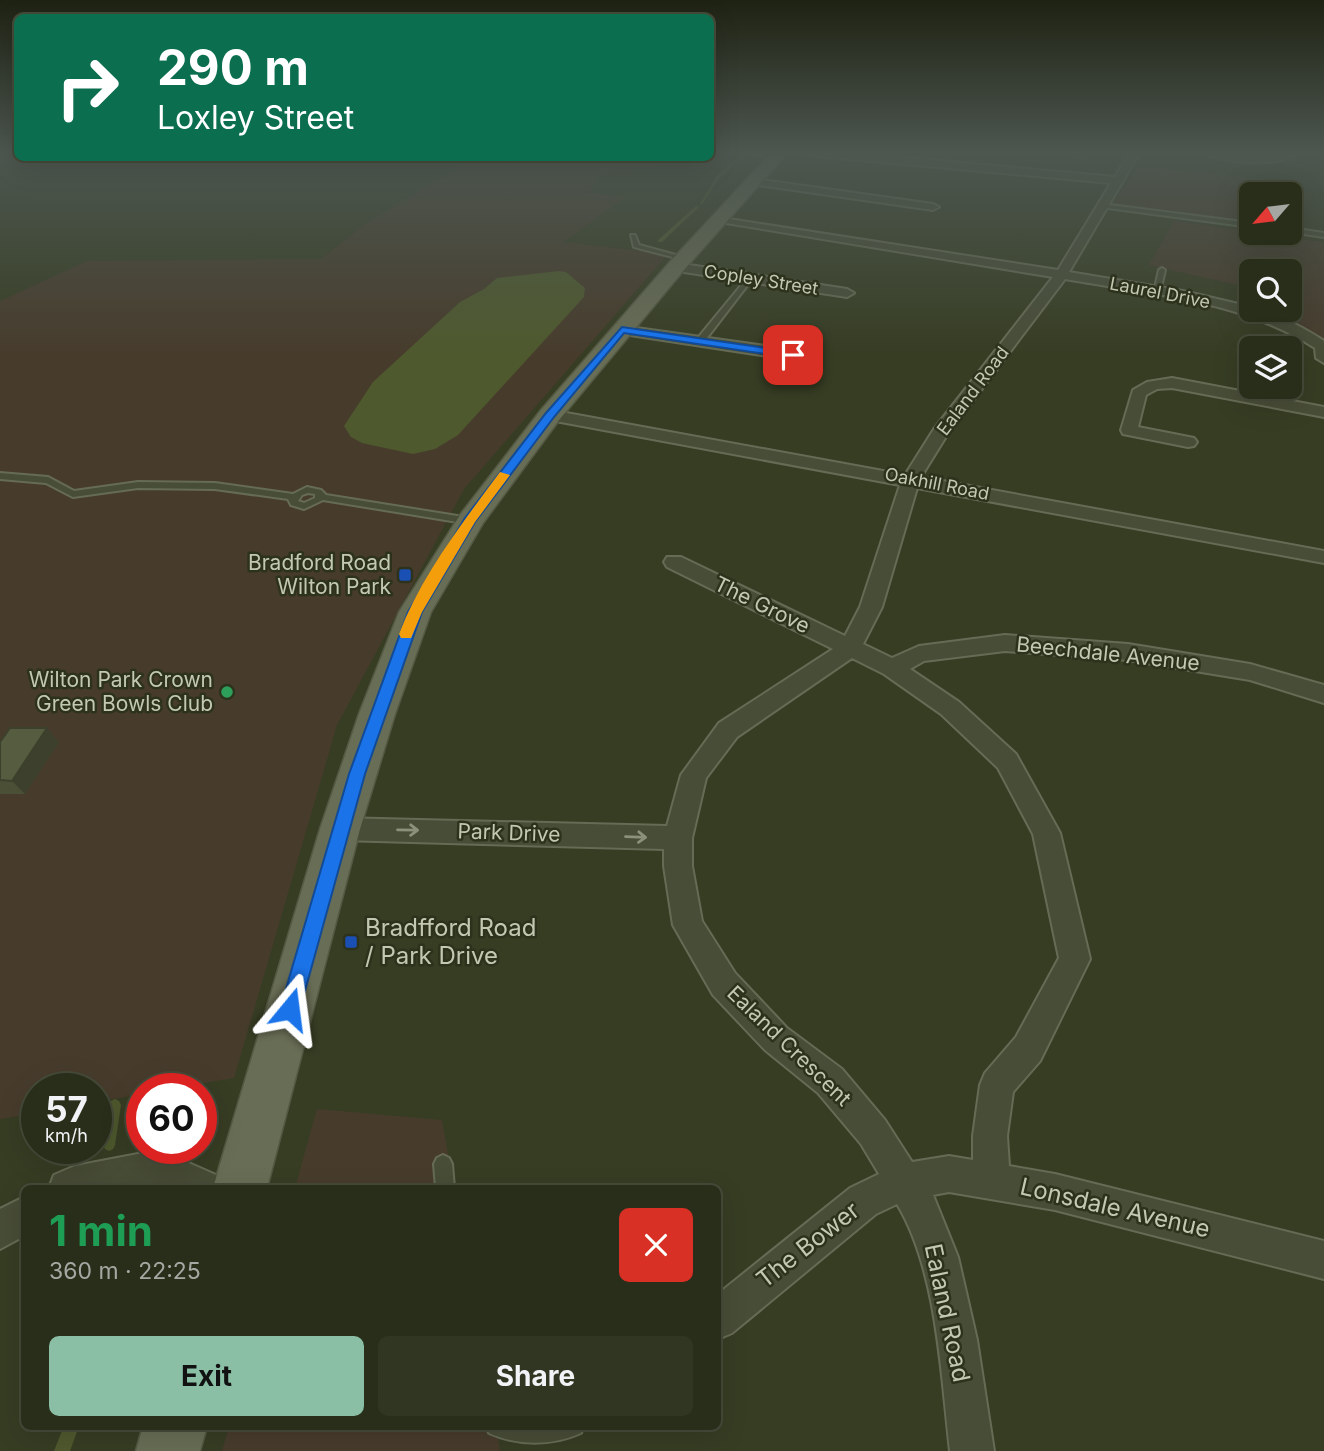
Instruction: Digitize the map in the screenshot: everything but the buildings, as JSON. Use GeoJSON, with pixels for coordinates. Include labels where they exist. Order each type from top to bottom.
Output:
{"type":"FeatureCollection","features":[{"type":"Feature","properties":{"kind":"main road"},"geometry":{"type":"LineString","coordinates":[[241,1185],[340,829],[377,714],[415,612],[470,521],[550,415],[719,220]]}},
{"type":"Feature","properties":{"kind":"main road"},"geometry":{"type":"LineString","coordinates":[[168,1451],[174,1430]]}},
{"type":"Feature","properties":{"kind":"street","name":"Laurel Drive"},"geometry":{"type":"LineString","coordinates":[[724,220],[1061,275],[1250,310],[1283,321],[1322,346],[1324,358]]}},
{"type":"Feature","properties":{"kind":"street","name":"Ealand Road"},"geometry":{"type":"LineString","coordinates":[[849,649],[871,607],[911,479],[940,433],[1061,275],[1094,220]]}},
{"type":"Feature","properties":{"kind":"street","name":"Copley Street"},"geometry":{"type":"LineString","coordinates":[[680,262],[750,278],[847,293]]}},
{"type":"Feature","properties":{"kind":"street"},"geometry":{"type":"LineString","coordinates":[[622,330],[793,355]]}},
{"type":"Feature","properties":{"kind":"street"},"geometry":{"type":"LineString","coordinates":[[1187,368],[1194,386]]}},
{"type":"Feature","properties":{"kind":"street"},"geometry":{"type":"LineString","coordinates":[[1188,442],[1129,430],[1139,393],[1153,385],[1194,386],[1324,412]]}},
{"type":"Feature","properties":{"kind":"street","name":"Oakhill Road"},"geometry":{"type":"LineString","coordinates":[[550,415],[911,479],[1324,557]]}},
{"type":"Feature","properties":{"kind":"street","name":"The Grove"},"geometry":{"type":"LineString","coordinates":[[674,562],[892,668],[950,708],[1007,761],[1046,833],[1075,959],[1028,1049],[997,1085],[990,1136],[991,1180]]}},
{"type":"Feature","properties":{"kind":"street","name":"Beechdale Avenue"},"geometry":{"type":"LineString","coordinates":[[892,668],[919,654],[1005,643],[1142,654],[1250,672],[1324,694]]}},
{"type":"Feature","properties":{"kind":"street","name":"Ealand Crescent"},"geometry":{"type":"LineString","coordinates":[[849,649],[728,730],[694,775],[678,838],[678,866],[688,925],[724,984],[776,1039],[830,1081],[873,1132],[904,1181]]}},
{"type":"Feature","properties":{"kind":"street","name":"Park Drive"},"geometry":{"type":"LineString","coordinates":[[340,829],[678,838]]}},
{"type":"Feature","properties":{"kind":"street"},"geometry":{"type":"LineString","coordinates":[[73,1185],[159,1168],[196,1185]]}},
{"type":"Feature","properties":{"kind":"street","name":"Lonsdale Avenue"},"geometry":{"type":"LineString","coordinates":[[904,1181],[949,1174],[1055,1192],[1324,1260]]}},
{"type":"Feature","properties":{"kind":"street","name":"Ealand Road"},"geometry":{"type":"LineString","coordinates":[[904,1181],[923,1213],[939,1257],[957,1340],[972,1451]]}},
{"type":"Feature","properties":{"kind":"street","name":"The Bower"},"geometry":{"type":"LineString","coordinates":[[721,1317],[863,1201],[904,1181]]}},
{"type":"Feature","properties":{"kind":"street"},"geometry":{"type":"LineString","coordinates":[[0,1230],[21,1217]]}},
{"type":"Feature","properties":{"kind":"lane"},"geometry":{"type":"LineString","coordinates":[[1210,220],[1239,223]]}},
{"type":"Feature","properties":{"kind":"lane"},"geometry":{"type":"LineString","coordinates":[[1302,232],[1324,235]]}},
{"type":"Feature","properties":{"kind":"lane"},"geometry":{"type":"LineString","coordinates":[[633,236],[636,246],[680,262]]}},
{"type":"Feature","properties":{"kind":"lane"},"geometry":{"type":"LineString","coordinates":[[1157,292],[1162,270]]}},
{"type":"Feature","properties":{"kind":"lane"},"geometry":{"type":"LineString","coordinates":[[700,341],[750,278]]}},
{"type":"Feature","properties":{"kind":"lane"},"geometry":{"type":"LineString","coordinates":[[0,476],[48,480],[73,494],[138,485],[202,486],[294,497],[294,503],[304,506],[316,502],[320,497],[470,521]]}},
{"type":"Feature","properties":{"kind":"lane"},"geometry":{"type":"LineString","coordinates":[[443,1164],[444,1185]]}},
{"type":"Feature","properties":{"kind":"lane"},"geometry":{"type":"LineString","coordinates":[[506,1430],[514,1433],[542,1433],[556,1430]]}},
{"type":"Feature","properties":{"kind":"shaded area"},"geometry":{"type":"Polygon","coordinates":[[[373,220],[594,220],[563,242],[668,254],[464,489],[337,725],[234,1078],[217,1081],[217,1073],[126,1073],[126,1097],[112,1099],[112,1073],[21,1073],[21,1116],[0,1119],[0,301],[87,261],[321,259],[373,220]]]}},
{"type":"Feature","properties":{"kind":"shaded area"},"geometry":{"type":"Polygon","coordinates":[[[1174,221],[1239,230],[1239,245],[1302,245],[1302,239],[1324,242],[1324,341],[1295,322],[1302,322],[1302,259],[1239,259],[1239,285],[1149,265],[1174,221]]]}},
{"type":"Feature","properties":{"kind":"shaded area"},"geometry":{"type":"Polygon","coordinates":[[[566,272],[585,288],[584,297],[458,435],[435,449],[413,454],[362,443],[351,437],[344,426],[373,382],[460,302],[484,289],[497,278],[566,272]]]}},
{"type":"Feature","properties":{"kind":"shaded area"},"geometry":{"type":"Polygon","coordinates":[[[317,1109],[442,1120],[453,1185],[296,1185],[317,1109]]]}},
{"type":"Feature","properties":{"kind":"shaded area"},"geometry":{"type":"Polygon","coordinates":[[[228,1430],[497,1430],[500,1451],[222,1451],[228,1430]]]}},
{"type":"Feature","properties":{"kind":"waterway"},"geometry":{"type":"LineString","coordinates":[[660,241],[683,220]]}},
{"type":"Feature","properties":{"kind":"waterway"},"geometry":{"type":"LineString","coordinates":[[112,1125],[115,1105]]}},
{"type":"Feature","properties":{"kind":"waterway"},"geometry":{"type":"LineString","coordinates":[[62,1451],[70,1430]]}},
{"type":"Feature","properties":{"kind":"slow traffic"},"geometry":{"type":"LineString","coordinates":[[406,634],[415,612],[470,521],[505,475]]}},
{"type":"Feature","properties":{"kind":"place","name":"Bradford Road Wilton Park"},"geometry":{"type":"Point","coordinates":[405,575]}},
{"type":"Feature","properties":{"kind":"place","name":"Wilton Park Crown Green Bowls Club"},"geometry":{"type":"Point","coordinates":[227,692]}},
{"type":"Feature","properties":{"kind":"place","name":"Bradfford Road / Park Drive"},"geometry":{"type":"Point","coordinates":[351,942]}},
{"type":"Feature","properties":{"kind":"route"},"geometry":{"type":"LineString","coordinates":[[290,1009],[357,774],[415,612],[470,521],[550,415],[622,330],[793,355]]}}]}
